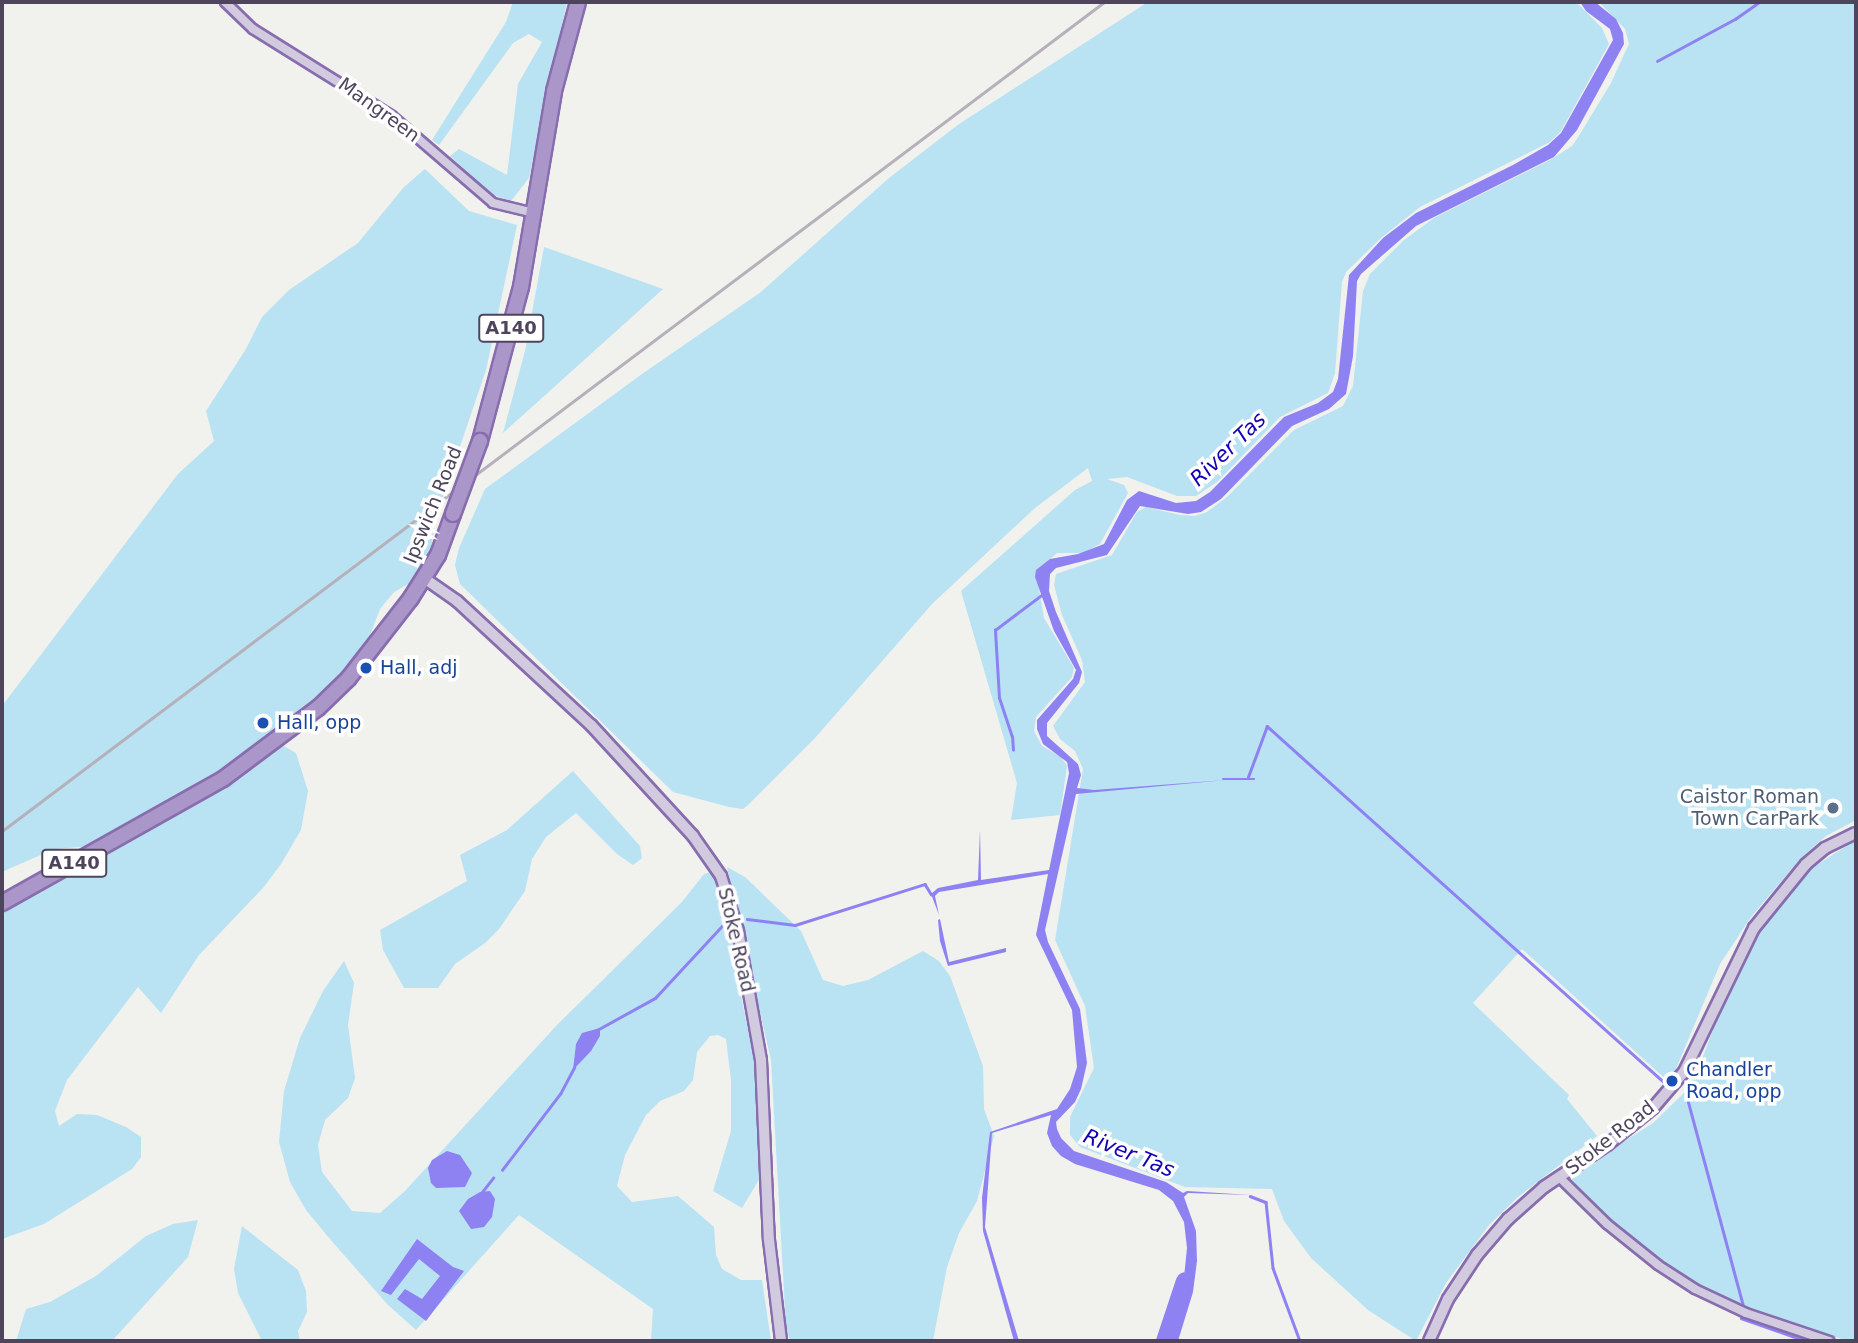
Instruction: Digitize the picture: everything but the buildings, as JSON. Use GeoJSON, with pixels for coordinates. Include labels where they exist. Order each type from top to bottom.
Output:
{"type":"FeatureCollection","features":[{"type":"Feature","properties":{"kind":"highway","name":"Ipswich Road"},"geometry":{"type":"LineString","coordinates":[[2,903],[187,800],[279,739],[348,679],[425,578],[438,555],[480,441],[503,364],[534,213],[554,91],[578,2]]}},
{"type":"Feature","properties":{"kind":"street","name":"Mangreen"},"geometry":{"type":"LineString","coordinates":[[225,2],[253,29],[392,116],[493,203],[534,213]]}},
{"type":"Feature","properties":{"kind":"street","name":"Stoke Road"},"geometry":{"type":"LineString","coordinates":[[425,578],[457,601],[591,725],[693,836],[714,861],[721,876],[738,931],[761,1060],[769,1240],[777,1327],[781,1341]]}},
{"type":"Feature","properties":{"kind":"street","name":"Stoke Road"},"geometry":{"type":"LineString","coordinates":[[1429,1341],[1448,1299],[1477,1255],[1508,1219],[1559,1177],[1608,1144],[1653,1108],[1684,1072],[1754,928],[1806,864],[1825,848],[1856,833]]}},
{"type":"Feature","properties":{"kind":"street"},"geometry":{"type":"LineString","coordinates":[[1559,1177],[1607,1224],[1658,1265],[1695,1289],[1746,1313],[1829,1341]]}},
{"type":"Feature","properties":{"kind":"shaded area"},"geometry":{"type":"Polygon","coordinates":[[[513,2],[567,2],[529,178],[511,201],[488,193],[450,156],[459,149],[507,175],[518,84],[542,42],[529,34],[513,43],[439,145],[432,140],[506,22],[513,2]]]}},
{"type":"Feature","properties":{"kind":"shaded area"},"geometry":{"type":"Polygon","coordinates":[[[1148,2],[1576,2],[1602,28],[1609,44],[1561,131],[1550,142],[1420,207],[1381,238],[1346,272],[1342,282],[1335,373],[1328,393],[1280,417],[1217,482],[1196,496],[1177,496],[1127,477],[1107,479],[1124,485],[1128,493],[1100,544],[1083,553],[1057,553],[1036,572],[1044,618],[1074,668],[1072,677],[1036,717],[1034,731],[1042,746],[1061,757],[1067,766],[1060,815],[1011,820],[1017,783],[961,591],[1075,490],[1092,481],[1088,468],[1035,508],[932,604],[815,738],[743,809],[673,792],[460,584],[455,565],[459,548],[485,489],[642,374],[761,292],[889,178],[959,124],[1148,2]]]}},
{"type":"Feature","properties":{"kind":"shaded area"},"geometry":{"type":"Polygon","coordinates":[[[1580,2],[1595,2],[1616,19],[1623,33],[1624,44],[1577,130],[1554,157],[1416,226],[1361,274],[1357,281],[1353,356],[1346,394],[1329,409],[1292,426],[1221,499],[1201,512],[1188,514],[1140,506],[1107,555],[1056,568],[1050,574],[1049,591],[1082,672],[1079,683],[1047,723],[1047,736],[1078,764],[1081,775],[1077,788],[1094,790],[1226,780],[1076,794],[1045,930],[1048,942],[1080,1009],[1087,1063],[1081,1089],[1075,1102],[1056,1122],[1057,1129],[1061,1138],[1074,1151],[1166,1182],[1183,1193],[1187,1191],[1251,1195],[1188,1193],[1184,1197],[1196,1231],[1197,1261],[1193,1292],[1178,1341],[1167,1341],[1184,1277],[1187,1248],[1184,1222],[1173,1201],[1159,1190],[1075,1164],[1061,1156],[1052,1146],[1047,1133],[1051,1115],[992,1133],[985,1227],[1019,1341],[1014,1341],[983,1231],[982,1198],[990,1132],[1057,1109],[1070,1089],[1077,1067],[1072,1010],[1036,935],[1048,874],[939,892],[935,896],[939,915],[931,894],[938,888],[978,880],[980,830],[981,880],[1049,870],[1069,773],[1067,762],[1043,744],[1037,729],[1037,720],[1073,679],[1076,670],[1054,631],[1035,577],[1036,570],[1050,559],[1078,554],[1104,544],[1127,500],[1139,491],[1176,503],[1196,501],[1210,492],[1284,417],[1318,403],[1333,392],[1338,379],[1349,275],[1383,238],[1416,213],[1513,165],[1548,145],[1561,133],[1613,40],[1610,29],[1586,11],[1580,2]]]}},
{"type":"Feature","properties":{"kind":"shaded area"},"geometry":{"type":"Polygon","coordinates":[[[1599,2],[1856,2],[1856,820],[1826,836],[1801,858],[1751,917],[1720,964],[1670,1083],[1522,949],[1473,1003],[1569,1095],[1567,1099],[1597,1136],[1518,1197],[1489,1225],[1446,1283],[1416,1341],[1368,1310],[1311,1258],[1284,1221],[1272,1189],[1185,1187],[1080,1147],[1070,1135],[1070,1117],[1094,1068],[1085,1006],[1055,940],[1083,769],[1075,751],[1060,739],[1053,726],[1085,682],[1082,660],[1062,615],[1054,585],[1056,574],[1112,555],[1137,512],[1146,507],[1180,515],[1195,516],[1207,512],[1227,497],[1294,430],[1343,406],[1353,386],[1363,291],[1370,274],[1404,240],[1434,218],[1550,160],[1572,146],[1577,139],[1611,83],[1629,44],[1625,29],[1599,2]]]}},
{"type":"Feature","properties":{"kind":"shaded area"},"geometry":{"type":"Polygon","coordinates":[[[425,169],[469,211],[517,225],[486,370],[435,520],[431,550],[414,581],[394,592],[380,609],[365,648],[341,674],[273,735],[216,774],[93,846],[54,849],[2,872],[2,706],[178,474],[214,441],[206,411],[246,349],[262,317],[289,290],[358,243],[404,187],[425,169]]]}},
{"type":"Feature","properties":{"kind":"shaded area"},"geometry":{"type":"Polygon","coordinates":[[[544,247],[663,289],[503,433],[525,351],[544,247]]]}},
{"type":"Feature","properties":{"kind":"shaded area"},"geometry":{"type":"Polygon","coordinates":[[[282,745],[296,753],[308,791],[301,830],[281,864],[263,888],[199,955],[161,1013],[138,987],[67,1080],[55,1111],[59,1126],[77,1114],[97,1115],[126,1127],[141,1137],[141,1157],[132,1169],[44,1224],[2,1239],[2,910],[152,828],[239,775],[282,745]]]}},
{"type":"Feature","properties":{"kind":"shaded area"},"geometry":{"type":"Polygon","coordinates":[[[573,771],[640,846],[642,858],[633,865],[617,854],[576,813],[546,837],[532,859],[525,891],[499,929],[485,943],[455,964],[438,988],[404,988],[383,950],[380,930],[467,881],[460,855],[507,830],[573,771]]]}},
{"type":"Feature","properties":{"kind":"shaded area"},"geometry":{"type":"Polygon","coordinates":[[[1856,840],[1856,1341],[1849,1341],[1743,1309],[1699,1287],[1641,1246],[1578,1192],[1570,1181],[1589,1164],[1653,1123],[1684,1093],[1698,1070],[1728,989],[1758,934],[1784,898],[1812,868],[1856,840]]]}},
{"type":"Feature","properties":{"kind":"shaded area"},"geometry":{"type":"Polygon","coordinates":[[[727,867],[745,877],[801,931],[823,980],[843,986],[868,980],[923,951],[939,961],[950,976],[983,1066],[984,1109],[994,1136],[977,1201],[959,1233],[947,1267],[933,1341],[790,1341],[786,1327],[771,1060],[727,867]]]}},
{"type":"Feature","properties":{"kind":"shaded area"},"geometry":{"type":"Polygon","coordinates":[[[711,872],[717,876],[728,908],[737,977],[755,1063],[760,1178],[742,1208],[713,1191],[731,1131],[731,1080],[726,1039],[718,1035],[710,1036],[697,1052],[693,1080],[684,1091],[660,1101],[646,1115],[625,1155],[617,1186],[632,1202],[678,1196],[714,1227],[716,1255],[722,1269],[741,1280],[762,1280],[771,1341],[651,1341],[653,1309],[519,1215],[416,1330],[387,1304],[306,1210],[290,1182],[279,1142],[284,1091],[300,1038],[323,991],[344,961],[354,983],[348,1025],[355,1078],[348,1098],[325,1120],[318,1145],[322,1172],[352,1211],[380,1213],[405,1191],[557,1025],[682,902],[704,874],[711,872]]]}},
{"type":"Feature","properties":{"kind":"shaded area"},"geometry":{"type":"Polygon","coordinates":[[[940,919],[949,962],[1006,948],[1006,952],[948,966],[940,941],[940,919]]]}},
{"type":"Feature","properties":{"kind":"shaded area"},"geometry":{"type":"Polygon","coordinates":[[[600,1028],[600,1036],[591,1051],[573,1070],[576,1044],[582,1033],[600,1028]]]}},
{"type":"Feature","properties":{"kind":"shaded area"},"geometry":{"type":"Polygon","coordinates":[[[447,1151],[460,1155],[472,1173],[465,1187],[436,1188],[431,1183],[428,1168],[432,1160],[447,1151]]]}},
{"type":"Feature","properties":{"kind":"shaded area"},"geometry":{"type":"Polygon","coordinates":[[[490,1191],[495,1199],[492,1217],[484,1227],[471,1229],[459,1211],[468,1199],[480,1192],[490,1191]]]}},
{"type":"Feature","properties":{"kind":"shaded area"},"geometry":{"type":"Polygon","coordinates":[[[198,1220],[188,1257],[112,1341],[16,1341],[26,1309],[50,1302],[96,1276],[146,1236],[173,1224],[198,1220]]]}},
{"type":"Feature","properties":{"kind":"shaded area"},"geometry":{"type":"Polygon","coordinates":[[[242,1226],[298,1270],[306,1291],[307,1312],[298,1331],[300,1341],[262,1341],[238,1293],[234,1269],[242,1226]]]}},
{"type":"Feature","properties":{"kind":"shaded area"},"geometry":{"type":"Polygon","coordinates":[[[417,1239],[453,1267],[464,1271],[426,1321],[397,1299],[405,1289],[422,1299],[440,1276],[419,1259],[391,1295],[381,1291],[417,1239]]]}},
{"type":"Feature","properties":{"kind":"waterway"},"geometry":{"type":"LineString","coordinates":[[1657,61],[1735,19],[1759,2]]}},
{"type":"Feature","properties":{"kind":"waterway"},"geometry":{"type":"LineString","coordinates":[[1013,750],[1012,737],[999,698],[995,630],[1043,594]]}},
{"type":"Feature","properties":{"kind":"waterway"},"geometry":{"type":"LineString","coordinates":[[1248,777],[1267,726],[1666,1084]]}},
{"type":"Feature","properties":{"kind":"waterway"},"geometry":{"type":"LineString","coordinates":[[1223,779],[1254,779]]}},
{"type":"Feature","properties":{"kind":"waterway"},"geometry":{"type":"LineString","coordinates":[[747,919],[795,925],[925,884],[931,894]]}},
{"type":"Feature","properties":{"kind":"waterway"},"geometry":{"type":"LineString","coordinates":[[597,1030],[655,998],[722,926]]}},
{"type":"Feature","properties":{"kind":"waterway"},"geometry":{"type":"LineString","coordinates":[[502,1170],[560,1094],[574,1068]]}},
{"type":"Feature","properties":{"kind":"waterway"},"geometry":{"type":"LineString","coordinates":[[1686,1093],[1744,1308]]}},
{"type":"Feature","properties":{"kind":"waterway"},"geometry":{"type":"LineString","coordinates":[[482,1192],[493,1178]]}},
{"type":"Feature","properties":{"kind":"waterway"},"geometry":{"type":"LineString","coordinates":[[1250,1196],[1266,1202],[1273,1268],[1300,1341]]}},
{"type":"Feature","properties":{"kind":"waterway","name":"River Tas"},"geometry":{"type":"LineString","coordinates":[[1165,1341],[1185,1281]]}},
{"type":"Feature","properties":{"kind":"waterway"},"geometry":{"type":"LineString","coordinates":[[1741,1318],[1806,1341]]}},
{"type":"Feature","properties":{"kind":"railway"},"geometry":{"type":"LineString","coordinates":[[2,831],[1104,2]]}},
{"type":"Feature","properties":{"kind":"place","name":"Hall, adj"},"geometry":{"type":"Point","coordinates":[366,668]}},
{"type":"Feature","properties":{"kind":"place","name":"Hall, opp"},"geometry":{"type":"Point","coordinates":[263,723]}},
{"type":"Feature","properties":{"kind":"place","name":"Caistor Roman Town CarPark"},"geometry":{"type":"Point","coordinates":[1833,808]}},
{"type":"Feature","properties":{"kind":"place","name":"Chandler Road, opp"},"geometry":{"type":"Point","coordinates":[1672,1081]}}]}
